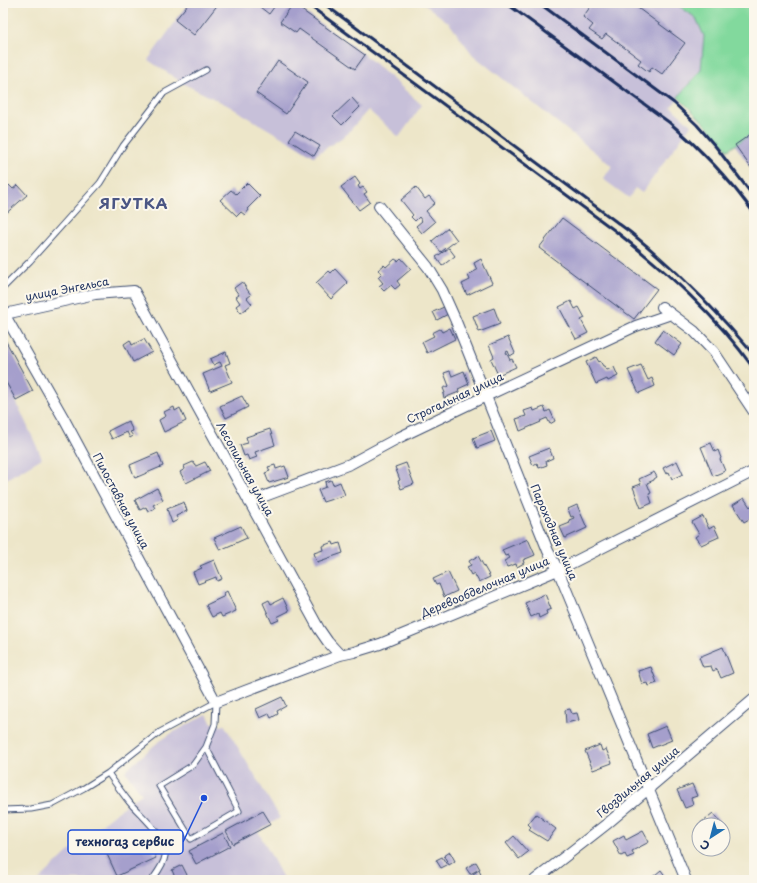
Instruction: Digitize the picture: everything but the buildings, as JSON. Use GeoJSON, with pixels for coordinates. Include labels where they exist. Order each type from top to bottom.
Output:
{"type":"FeatureCollection","features":[{"type":"Feature","properties":{"kind":"street","name":"Пароходная улица"},"geometry":{"type":"LineString","coordinates":[[379,206],[428,267],[442,290],[548,551],[558,570],[686,880]]}},
{"type":"Feature","properties":{"kind":"street","name":"улица Энгельса"},"geometry":{"type":"LineString","coordinates":[[4,313],[95,294],[134,291]]}},
{"type":"Feature","properties":{"kind":"street","name":"Лесопильная улица"},"geometry":{"type":"LineString","coordinates":[[134,291],[319,629],[340,655]]}},
{"type":"Feature","properties":{"kind":"street"},"geometry":{"type":"LineString","coordinates":[[662,307],[694,332],[714,352],[754,412]]}},
{"type":"Feature","properties":{"kind":"street","name":"Пилоставная улица"},"geometry":{"type":"LineString","coordinates":[[4,313],[64,419],[216,702]]}},
{"type":"Feature","properties":{"kind":"street","name":"Строгальная улица"},"geometry":{"type":"LineString","coordinates":[[249,502],[350,464],[398,438],[486,396],[636,326],[671,314]]}},
{"type":"Feature","properties":{"kind":"street","name":"Деревообделочная улица"},"geometry":{"type":"LineString","coordinates":[[216,702],[340,655],[380,644],[558,570],[754,471]]}},
{"type":"Feature","properties":{"kind":"street","name":"Гвоздильная улица"},"geometry":{"type":"LineString","coordinates":[[535,880],[649,788],[754,698]]}},
{"type":"Feature","properties":{"kind":"lane"},"geometry":{"type":"LineString","coordinates":[[3,288],[30,261],[100,183],[123,146],[164,93],[206,70]]}},
{"type":"Feature","properties":{"kind":"lane"},"geometry":{"type":"LineString","coordinates":[[206,747],[239,811],[191,839],[159,786],[193,765],[206,747],[215,724],[216,702]]}},
{"type":"Feature","properties":{"kind":"lane"},"geometry":{"type":"LineString","coordinates":[[3,810],[31,809],[52,805],[108,773],[160,732],[216,702]]}},
{"type":"Feature","properties":{"kind":"lane"},"geometry":{"type":"LineString","coordinates":[[108,773],[129,802],[157,831],[163,841],[166,850],[164,860],[152,880]]}},
{"type":"Feature","properties":{"kind":"shaded area"},"geometry":{"type":"Polygon","coordinates":[[[189,3],[293,4],[365,55],[422,105],[399,137],[368,110],[346,135],[314,156],[227,105],[186,85],[148,60],[189,3]]]}},
{"type":"Feature","properties":{"kind":"shaded area"},"geometry":{"type":"Polygon","coordinates":[[[423,3],[675,3],[696,18],[704,36],[701,70],[671,107],[691,125],[642,193],[635,188],[629,198],[603,179],[612,166],[473,55],[449,23],[423,3]]]}},
{"type":"Feature","properties":{"kind":"shaded area"},"geometry":{"type":"Polygon","coordinates":[[[3,336],[33,391],[16,401],[42,458],[3,481],[3,336]]]}},
{"type":"Feature","properties":{"kind":"shaded area"},"geometry":{"type":"Polygon","coordinates":[[[207,714],[211,722],[222,726],[224,724],[280,818],[258,831],[284,880],[39,880],[67,853],[129,802],[142,794],[125,771],[157,743],[207,714]]]}},
{"type":"Feature","properties":{"kind":"green space"},"geometry":{"type":"Polygon","coordinates":[[[675,3],[754,3],[754,132],[728,150],[708,127],[678,97],[701,70],[704,36],[696,18],[675,3]]]}},
{"type":"Feature","properties":{"kind":"railway"},"geometry":{"type":"LineString","coordinates":[[306,3],[614,230],[652,261],[707,312],[754,369]]}},
{"type":"Feature","properties":{"kind":"railway"},"geometry":{"type":"LineString","coordinates":[[323,3],[630,232],[695,290],[754,355]]}},
{"type":"Feature","properties":{"kind":"railway"},"geometry":{"type":"LineString","coordinates":[[506,3],[670,123],[715,165],[754,213]]}},
{"type":"Feature","properties":{"kind":"railway"},"geometry":{"type":"LineString","coordinates":[[539,3],[674,103],[697,125],[716,147],[754,197]]}},
{"type":"Feature","properties":{"kind":"place","name":"техногаз сервис"},"geometry":{"type":"Point","coordinates":[204,798]}},
{"type":"Feature","properties":{"kind":"district","name":"ЯГУТКА"},"geometry":{"type":"Point","coordinates":[134,204]}}]}
